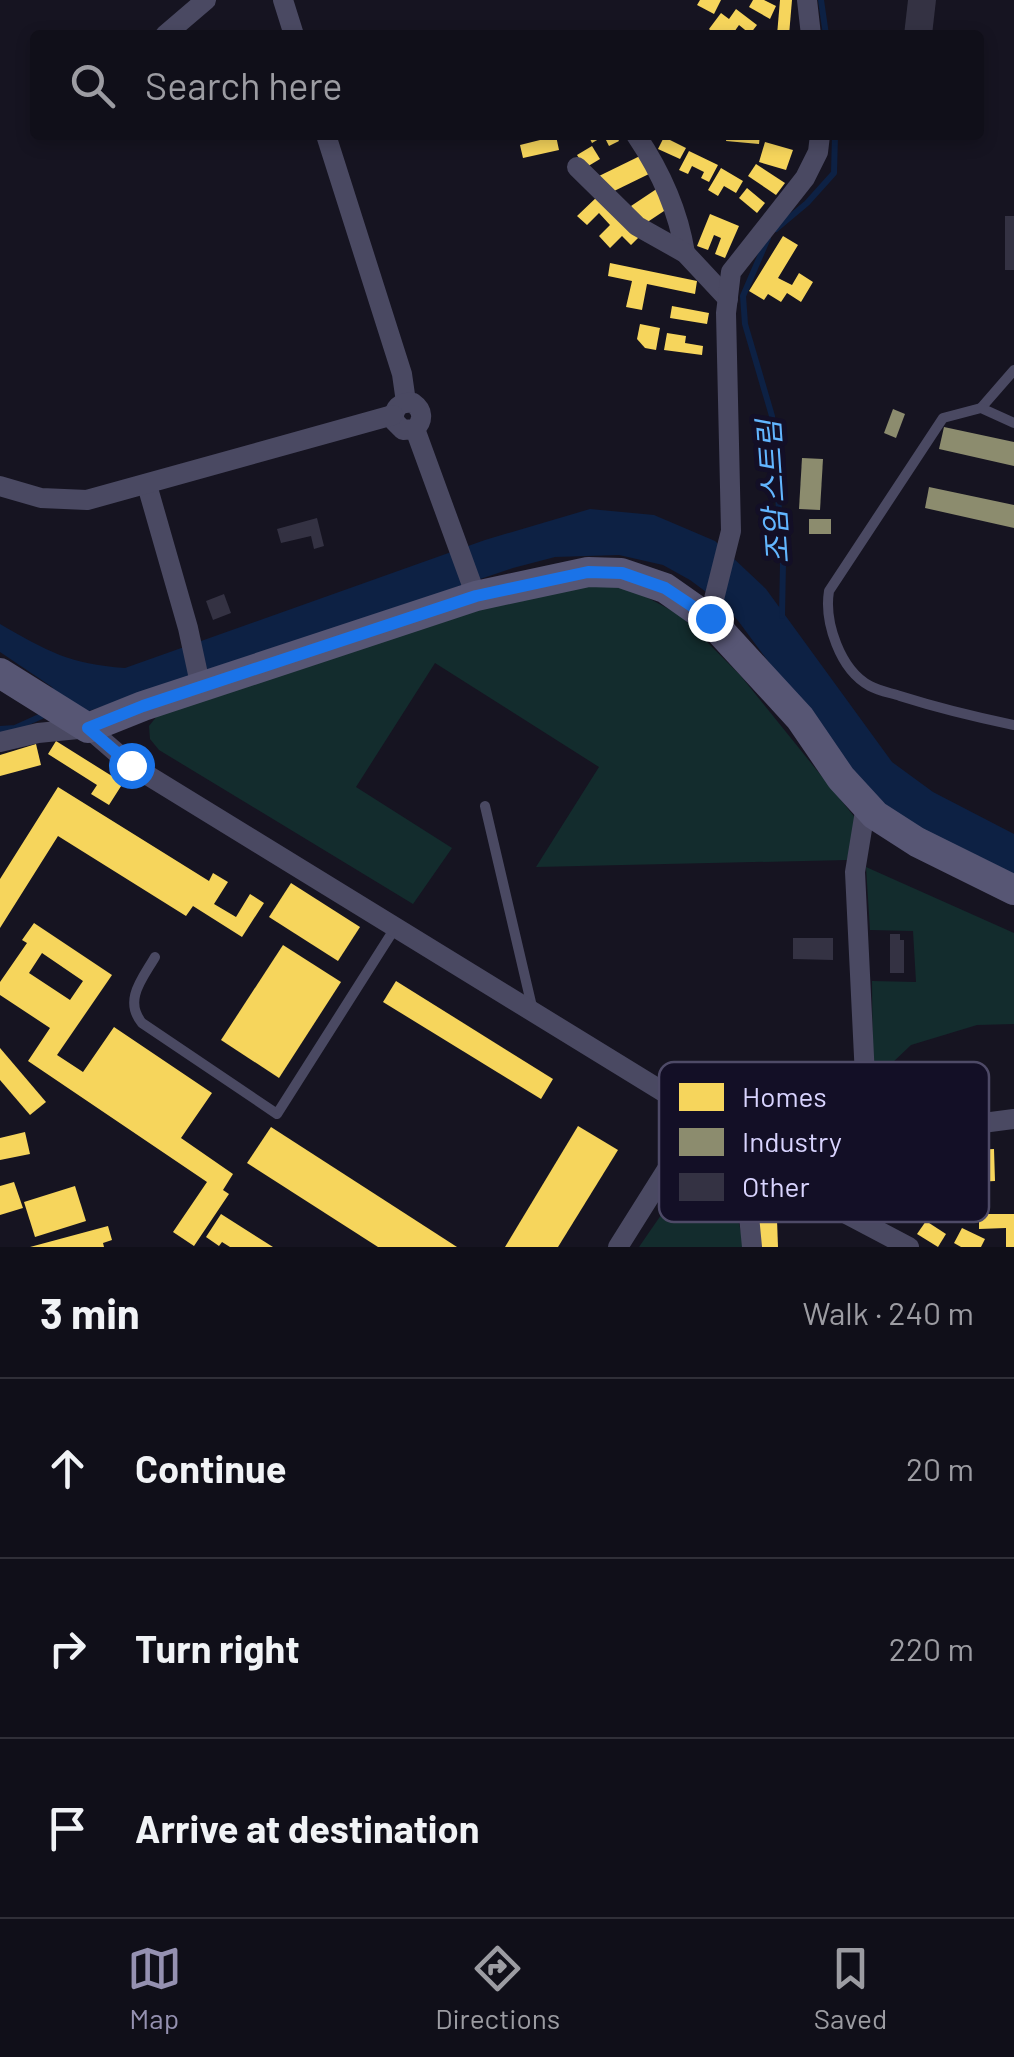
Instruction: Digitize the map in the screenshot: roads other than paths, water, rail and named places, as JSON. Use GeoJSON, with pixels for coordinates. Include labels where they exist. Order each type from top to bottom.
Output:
{"type":"FeatureCollection","features":[{"type":"Feature","properties":{"kind":"street"},"geometry":{"type":"LineString","coordinates":[[172,30],[206,0]]}},
{"type":"Feature","properties":{"kind":"street"},"geometry":{"type":"LineString","coordinates":[[283,0],[292,30]]}},
{"type":"Feature","properties":{"kind":"street"},"geometry":{"type":"LineString","coordinates":[[806,0],[810,30]]}},
{"type":"Feature","properties":{"kind":"street"},"geometry":{"type":"LineString","coordinates":[[328,140],[402,374],[400,408]]}},
{"type":"Feature","properties":{"kind":"street"},"geometry":{"type":"LineString","coordinates":[[639,140],[671,198],[685,253]]}},
{"type":"Feature","properties":{"kind":"street"},"geometry":{"type":"LineString","coordinates":[[711,609],[729,546],[732,479],[728,299],[732,272],[805,178],[819,140]]}},
{"type":"Feature","properties":{"kind":"street"},"geometry":{"type":"LineString","coordinates":[[578,167],[637,226],[685,253],[728,299]]}},
{"type":"Feature","properties":{"kind":"street"},"geometry":{"type":"LineString","coordinates":[[0,486],[42,498],[87,500],[412,403],[421,412],[422,418],[415,428],[474,588]]}},
{"type":"Feature","properties":{"kind":"street"},"geometry":{"type":"LineString","coordinates":[[147,485],[200,681]]}},
{"type":"Feature","properties":{"kind":"street"},"geometry":{"type":"LineString","coordinates":[[0,742],[38,734],[71,718],[200,681],[474,588],[588,572],[622,573],[711,609],[874,815],[917,842],[1014,890]]}},
{"type":"Feature","properties":{"kind":"street"},"geometry":{"type":"LineString","coordinates":[[0,672],[71,718],[131,765],[659,1089]]}},
{"type":"Feature","properties":{"kind":"street"},"geometry":{"type":"LineString","coordinates":[[864,1062],[855,872],[866,805]]}},
{"type":"Feature","properties":{"kind":"street"},"geometry":{"type":"LineString","coordinates":[[989,1122],[1014,1119]]}},
{"type":"Feature","properties":{"kind":"street"},"geometry":{"type":"LineString","coordinates":[[618,1247],[659,1182]]}},
{"type":"Feature","properties":{"kind":"street"},"geometry":{"type":"LineString","coordinates":[[750,1222],[752,1247]]}},
{"type":"Feature","properties":{"kind":"street"},"geometry":{"type":"LineString","coordinates":[[866,1222],[909,1247]]}},
{"type":"Feature","properties":{"kind":"lane"},"geometry":{"type":"LineString","coordinates":[[1014,370],[981,408],[942,418],[830,590],[829,624],[855,674],[870,686],[949,711],[1014,725]]}},
{"type":"Feature","properties":{"kind":"lane"},"geometry":{"type":"LineString","coordinates":[[981,408],[1014,423]]}},
{"type":"Feature","properties":{"kind":"lane"},"geometry":{"type":"LineString","coordinates":[[485,806],[533,1012]]}},
{"type":"Feature","properties":{"kind":"lane"},"geometry":{"type":"LineString","coordinates":[[155,956],[132,999],[134,1014],[276,1114],[395,927]]}},
{"type":"Feature","properties":{"kind":"water"},"geometry":{"type":"Polygon","coordinates":[[[590,509],[654,515],[715,541],[766,589],[892,762],[933,792],[1014,834],[1014,875],[914,824],[860,785],[725,606],[663,565],[619,555],[555,557],[513,568],[80,714],[58,699],[52,687],[0,652],[0,624],[59,655],[125,668],[485,540],[590,509]]]}},
{"type":"Feature","properties":{"kind":"waterway","name":"조암 스트림"},"geometry":{"type":"LineString","coordinates":[[821,0],[825,30]]}},
{"type":"Feature","properties":{"kind":"waterway","name":"조암 스트림"},"geometry":{"type":"LineString","coordinates":[[776,229],[834,173],[835,140]]}},
{"type":"Feature","properties":{"kind":"waterway","name":"조암 스트림"},"geometry":{"type":"LineString","coordinates":[[768,238],[743,296],[745,324],[772,416],[783,563],[782,616]]}},
{"type":"Feature","properties":{"kind":"waterway"},"geometry":{"type":"LineString","coordinates":[[0,729],[15,728],[46,714]]}}]}
